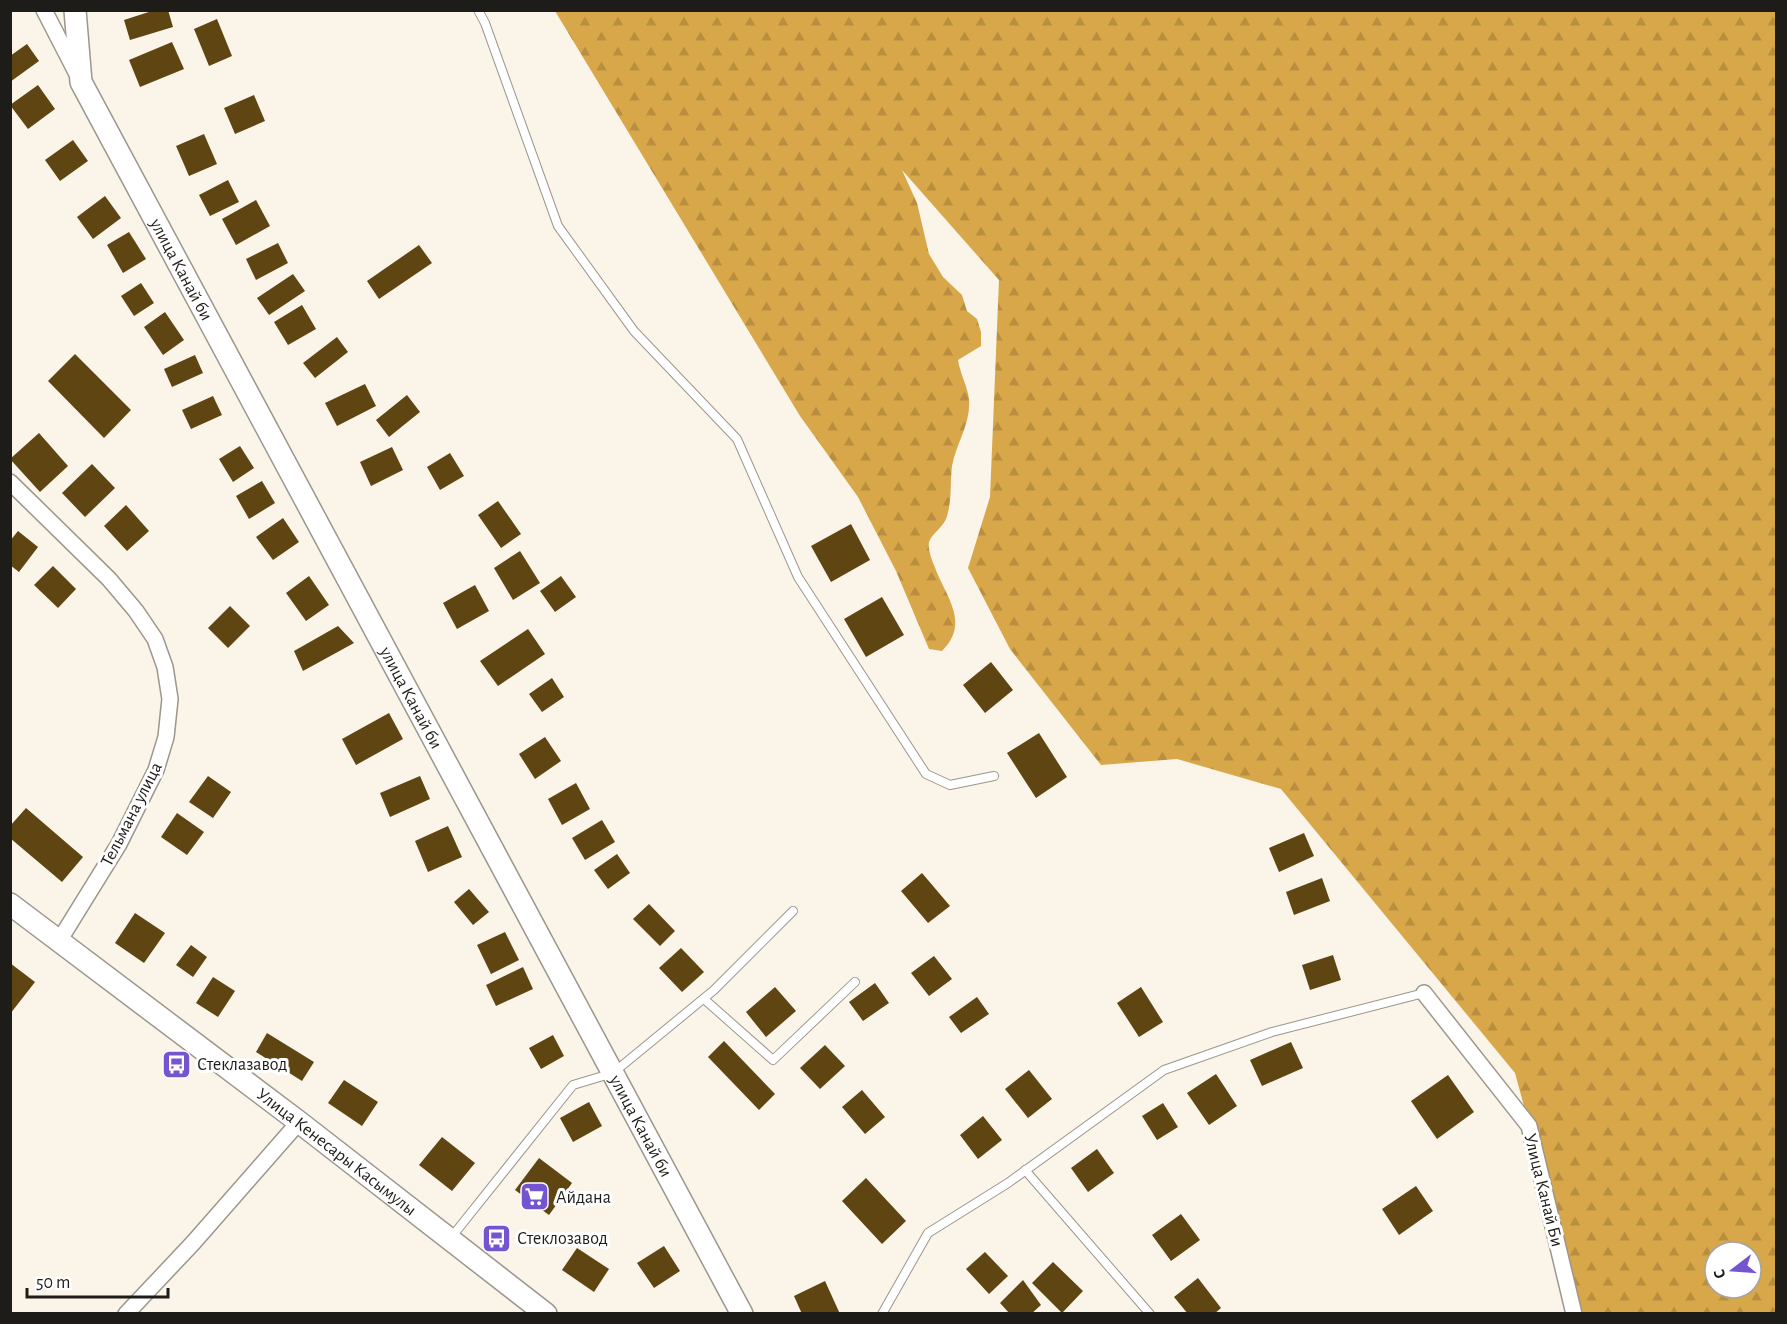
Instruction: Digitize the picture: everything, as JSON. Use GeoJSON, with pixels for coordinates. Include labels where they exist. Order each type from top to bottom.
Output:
{"type":"FeatureCollection","features":[{"type":"Feature","properties":{"kind":"main road","name":"улица Канай би"},"geometry":{"type":"LineString","coordinates":[[75,10],[81,82],[742,1314]]}},
{"type":"Feature","properties":{"kind":"main road","name":"Улица Кенесары Касымулы"},"geometry":{"type":"LineString","coordinates":[[10,904],[299,1122],[546,1314]]}},
{"type":"Feature","properties":{"kind":"street","name":"улица Канай би"},"geometry":{"type":"LineString","coordinates":[[44,10],[81,82]]}},
{"type":"Feature","properties":{"kind":"street","name":"Тельмана улица"},"geometry":{"type":"LineString","coordinates":[[10,482],[109,579],[136,611],[155,639],[165,667],[170,699],[166,737],[156,770],[119,844],[59,941]]}},
{"type":"Feature","properties":{"kind":"street","name":"Улица Канай Би"},"geometry":{"type":"LineString","coordinates":[[1424,993],[1529,1126],[1574,1314]]}},
{"type":"Feature","properties":{"kind":"street"},"geometry":{"type":"LineString","coordinates":[[126,1314],[193,1243],[299,1122]]}},
{"type":"Feature","properties":{"kind":"lane"},"geometry":{"type":"LineString","coordinates":[[478,10],[485,22],[558,226],[634,331],[737,439],[798,577],[926,774],[950,785],[994,776]]}},
{"type":"Feature","properties":{"kind":"lane"},"geometry":{"type":"LineString","coordinates":[[450,1239],[573,1085],[613,1073],[704,999],[793,911]]}},
{"type":"Feature","properties":{"kind":"lane"},"geometry":{"type":"LineString","coordinates":[[704,999],[773,1060],[855,982]]}},
{"type":"Feature","properties":{"kind":"lane"},"geometry":{"type":"LineString","coordinates":[[882,1314],[928,1233],[1025,1170],[1164,1070],[1272,1032],[1424,993]]}},
{"type":"Feature","properties":{"kind":"lane"},"geometry":{"type":"LineString","coordinates":[[1025,1170],[1150,1314]]}},
{"type":"Feature","properties":{"kind":"green space"},"geometry":{"type":"Polygon","coordinates":[[[555,11],[1776,11],[1776,1313],[1580,1313],[1515,1073],[1281,789],[1177,759],[1101,765],[1010,649],[968,568],[990,497],[999,280],[902,170],[917,203],[929,254],[943,277],[962,295],[967,311],[977,319],[981,332],[981,346],[958,360],[968,395],[968,417],[952,466],[949,510],[944,523],[929,542],[929,551],[949,598],[955,619],[955,630],[942,651],[929,649],[896,571],[858,497],[800,416],[555,11]]]}},
{"type":"Feature","properties":{"kind":"building"},"geometry":{"type":"Polygon","coordinates":[[[155,10],[168,10],[173,27],[130,40],[124,20],[155,10]]]}},
{"type":"Feature","properties":{"kind":"building"},"geometry":{"type":"Polygon","coordinates":[[[217,19],[232,56],[209,66],[194,29],[217,19]]]}},
{"type":"Feature","properties":{"kind":"building"},"geometry":{"type":"Polygon","coordinates":[[[172,42],[184,69],[140,87],[129,60],[172,42]]]}},
{"type":"Feature","properties":{"kind":"building"},"geometry":{"type":"Polygon","coordinates":[[[27,44],[39,61],[10,82],[10,56],[27,44]]]}},
{"type":"Feature","properties":{"kind":"building"},"geometry":{"type":"Polygon","coordinates":[[[38,85],[55,109],[28,129],[10,105],[38,85]]]}},
{"type":"Feature","properties":{"kind":"building"},"geometry":{"type":"Polygon","coordinates":[[[254,95],[265,121],[235,134],[224,108],[254,95]]]}},
{"type":"Feature","properties":{"kind":"building"},"geometry":{"type":"Polygon","coordinates":[[[204,134],[217,164],[189,176],[176,146],[204,134]]]}},
{"type":"Feature","properties":{"kind":"building"},"geometry":{"type":"Polygon","coordinates":[[[73,140],[88,161],[60,181],[45,160],[73,140]]]}},
{"type":"Feature","properties":{"kind":"building"},"geometry":{"type":"Polygon","coordinates":[[[228,180],[239,202],[210,216],[199,195],[228,180]]]}},
{"type":"Feature","properties":{"kind":"building"},"geometry":{"type":"Polygon","coordinates":[[[105,196],[121,218],[93,239],[77,217],[105,196]]]}},
{"type":"Feature","properties":{"kind":"building"},"geometry":{"type":"Polygon","coordinates":[[[256,200],[270,226],[236,245],[222,219],[256,200]]]}},
{"type":"Feature","properties":{"kind":"building"},"geometry":{"type":"Polygon","coordinates":[[[129,232],[146,259],[123,273],[107,245],[129,232]]]}},
{"type":"Feature","properties":{"kind":"building"},"geometry":{"type":"Polygon","coordinates":[[[278,243],[288,263],[256,280],[246,259],[278,243]]]}},
{"type":"Feature","properties":{"kind":"building"},"geometry":{"type":"Polygon","coordinates":[[[419,245],[432,263],[379,299],[367,281],[419,245]]]}},
{"type":"Feature","properties":{"kind":"building"},"geometry":{"type":"Polygon","coordinates":[[[293,274],[305,291],[269,315],[257,298],[293,274]]]}},
{"type":"Feature","properties":{"kind":"building"},"geometry":{"type":"Polygon","coordinates":[[[141,283],[154,303],[134,316],[121,296],[141,283]]]}},
{"type":"Feature","properties":{"kind":"building"},"geometry":{"type":"Polygon","coordinates":[[[302,305],[316,329],[288,345],[274,322],[302,305]]]}},
{"type":"Feature","properties":{"kind":"building"},"geometry":{"type":"Polygon","coordinates":[[[165,312],[184,340],[163,355],[144,327],[165,312]]]}},
{"type":"Feature","properties":{"kind":"building"},"geometry":{"type":"Polygon","coordinates":[[[337,337],[348,352],[315,378],[303,363],[337,337]]]}},
{"type":"Feature","properties":{"kind":"building"},"geometry":{"type":"Polygon","coordinates":[[[75,354],[131,410],[104,438],[48,381],[75,354]]]}},
{"type":"Feature","properties":{"kind":"building"},"geometry":{"type":"Polygon","coordinates":[[[195,355],[203,373],[172,387],[164,369],[195,355]]]}},
{"type":"Feature","properties":{"kind":"building"},"geometry":{"type":"Polygon","coordinates":[[[365,384],[376,406],[337,426],[325,403],[365,384]]]}},
{"type":"Feature","properties":{"kind":"building"},"geometry":{"type":"Polygon","coordinates":[[[407,395],[420,412],[389,437],[376,420],[407,395]]]}},
{"type":"Feature","properties":{"kind":"building"},"geometry":{"type":"Polygon","coordinates":[[[213,396],[222,415],[191,429],[182,410],[213,396]]]}},
{"type":"Feature","properties":{"kind":"building"},"geometry":{"type":"Polygon","coordinates":[[[39,433],[68,466],[40,492],[10,459],[39,433]]]}},
{"type":"Feature","properties":{"kind":"building"},"geometry":{"type":"Polygon","coordinates":[[[240,446],[254,468],[233,482],[219,459],[240,446]]]}},
{"type":"Feature","properties":{"kind":"building"},"geometry":{"type":"Polygon","coordinates":[[[392,447],[403,470],[371,486],[360,462],[392,447]]]}},
{"type":"Feature","properties":{"kind":"building"},"geometry":{"type":"Polygon","coordinates":[[[450,453],[464,476],[440,490],[427,467],[450,453]]]}},
{"type":"Feature","properties":{"kind":"building"},"geometry":{"type":"Polygon","coordinates":[[[92,464],[115,488],[85,517],[62,493],[92,464]]]}},
{"type":"Feature","properties":{"kind":"building"},"geometry":{"type":"Polygon","coordinates":[[[262,481],[275,503],[249,519],[236,496],[262,481]]]}},
{"type":"Feature","properties":{"kind":"building"},"geometry":{"type":"Polygon","coordinates":[[[498,501],[521,534],[501,548],[478,515],[498,501]]]}},
{"type":"Feature","properties":{"kind":"building"},"geometry":{"type":"Polygon","coordinates":[[[126,505],[149,531],[127,551],[104,526],[126,505]]]}},
{"type":"Feature","properties":{"kind":"building"},"geometry":{"type":"Polygon","coordinates":[[[283,518],[299,542],[273,560],[256,537],[283,518]]]}},
{"type":"Feature","properties":{"kind":"building"},"geometry":{"type":"Polygon","coordinates":[[[851,524],[870,560],[831,582],[811,546],[851,524]]]}},
{"type":"Feature","properties":{"kind":"building"},"geometry":{"type":"Polygon","coordinates":[[[18,531],[38,547],[19,572],[10,565],[10,541],[18,531]]]}},
{"type":"Feature","properties":{"kind":"building"},"geometry":{"type":"Polygon","coordinates":[[[520,551],[540,583],[513,600],[494,568],[520,551]]]}},
{"type":"Feature","properties":{"kind":"building"},"geometry":{"type":"Polygon","coordinates":[[[53,566],[76,589],[58,608],[34,585],[53,566]]]}},
{"type":"Feature","properties":{"kind":"building"},"geometry":{"type":"Polygon","coordinates":[[[309,576],[329,605],[306,621],[286,593],[309,576]]]}},
{"type":"Feature","properties":{"kind":"building"},"geometry":{"type":"Polygon","coordinates":[[[561,576],[576,597],[555,612],[540,591],[561,576]]]}},
{"type":"Feature","properties":{"kind":"building"},"geometry":{"type":"Polygon","coordinates":[[[475,585],[489,611],[457,629],[443,603],[475,585]]]}},
{"type":"Feature","properties":{"kind":"building"},"geometry":{"type":"Polygon","coordinates":[[[882,597],[904,635],[866,657],[844,619],[882,597]]]}},
{"type":"Feature","properties":{"kind":"building"},"geometry":{"type":"Polygon","coordinates":[[[230,606],[250,626],[228,648],[208,628],[230,606]]]}},
{"type":"Feature","properties":{"kind":"building"},"geometry":{"type":"Polygon","coordinates":[[[338,626],[354,643],[303,671],[294,651],[338,626]]]}},
{"type":"Feature","properties":{"kind":"building"},"geometry":{"type":"Polygon","coordinates":[[[528,629],[545,654],[498,686],[480,661],[528,629]]]}},
{"type":"Feature","properties":{"kind":"building"},"geometry":{"type":"Polygon","coordinates":[[[991,662],[1013,690],[985,713],[963,685],[991,662]]]}},
{"type":"Feature","properties":{"kind":"building"},"geometry":{"type":"Polygon","coordinates":[[[552,678],[564,697],[542,712],[529,694],[552,678]]]}},
{"type":"Feature","properties":{"kind":"building"},"geometry":{"type":"Polygon","coordinates":[[[389,713],[403,739],[356,765],[342,739],[389,713]]]}},
{"type":"Feature","properties":{"kind":"building"},"geometry":{"type":"Polygon","coordinates":[[[1039,733],[1067,777],[1036,798],[1007,753],[1039,733]]]}},
{"type":"Feature","properties":{"kind":"building"},"geometry":{"type":"Polygon","coordinates":[[[545,737],[561,761],[535,779],[519,754],[545,737]]]}},
{"type":"Feature","properties":{"kind":"building"},"geometry":{"type":"Polygon","coordinates":[[[208,776],[231,792],[213,818],[189,802],[208,776]]]}},
{"type":"Feature","properties":{"kind":"building"},"geometry":{"type":"Polygon","coordinates":[[[420,776],[430,799],[390,817],[380,793],[420,776]]]}},
{"type":"Feature","properties":{"kind":"building"},"geometry":{"type":"Polygon","coordinates":[[[576,783],[590,809],[562,825],[548,799],[576,783]]]}},
{"type":"Feature","properties":{"kind":"building"},"geometry":{"type":"Polygon","coordinates":[[[26,808],[83,857],[62,882],[10,838],[10,826],[26,808]]]}},
{"type":"Feature","properties":{"kind":"building"},"geometry":{"type":"Polygon","coordinates":[[[177,813],[204,832],[187,855],[161,837],[177,813]]]}},
{"type":"Feature","properties":{"kind":"building"},"geometry":{"type":"Polygon","coordinates":[[[602,820],[615,842],[585,860],[572,838],[602,820]]]}},
{"type":"Feature","properties":{"kind":"building"},"geometry":{"type":"Polygon","coordinates":[[[448,826],[462,857],[428,872],[415,841],[448,826]]]}},
{"type":"Feature","properties":{"kind":"building"},"geometry":{"type":"Polygon","coordinates":[[[1304,833],[1314,856],[1279,872],[1269,848],[1304,833]]]}},
{"type":"Feature","properties":{"kind":"building"},"geometry":{"type":"Polygon","coordinates":[[[617,854],[630,873],[608,889],[594,870],[617,854]]]}},
{"type":"Feature","properties":{"kind":"building"},"geometry":{"type":"Polygon","coordinates":[[[922,873],[950,906],[928,923],[901,891],[922,873]]]}},
{"type":"Feature","properties":{"kind":"building"},"geometry":{"type":"Polygon","coordinates":[[[1322,878],[1330,901],[1294,915],[1286,892],[1322,878]]]}},
{"type":"Feature","properties":{"kind":"building"},"geometry":{"type":"Polygon","coordinates":[[[469,889],[489,912],[473,925],[454,902],[469,889]]]}},
{"type":"Feature","properties":{"kind":"building"},"geometry":{"type":"Polygon","coordinates":[[[649,904],[675,931],[660,946],[633,919],[649,904]]]}},
{"type":"Feature","properties":{"kind":"building"},"geometry":{"type":"Polygon","coordinates":[[[135,913],[165,933],[144,963],[115,943],[135,913]]]}},
{"type":"Feature","properties":{"kind":"building"},"geometry":{"type":"Polygon","coordinates":[[[505,932],[519,960],[491,974],[477,945],[505,932]]]}},
{"type":"Feature","properties":{"kind":"building"},"geometry":{"type":"Polygon","coordinates":[[[191,945],[207,957],[193,977],[176,965],[191,945]]]}},
{"type":"Feature","properties":{"kind":"building"},"geometry":{"type":"Polygon","coordinates":[[[681,948],[704,972],[682,992],[659,968],[681,948]]]}},
{"type":"Feature","properties":{"kind":"building"},"geometry":{"type":"Polygon","coordinates":[[[1333,955],[1341,980],[1310,990],[1302,965],[1333,955]]]}},
{"type":"Feature","properties":{"kind":"building"},"geometry":{"type":"Polygon","coordinates":[[[934,956],[952,979],[929,996],[911,973],[934,956]]]}},
{"type":"Feature","properties":{"kind":"building"},"geometry":{"type":"Polygon","coordinates":[[[10,963],[35,982],[10,1014],[10,963]]]}},
{"type":"Feature","properties":{"kind":"building"},"geometry":{"type":"Polygon","coordinates":[[[523,967],[533,989],[496,1006],[486,985],[523,967]]]}},
{"type":"Feature","properties":{"kind":"building"},"geometry":{"type":"Polygon","coordinates":[[[213,977],[235,991],[218,1017],[196,1003],[213,977]]]}},
{"type":"Feature","properties":{"kind":"building"},"geometry":{"type":"Polygon","coordinates":[[[875,983],[889,1003],[863,1021],[849,1002],[875,983]]]}},
{"type":"Feature","properties":{"kind":"building"},"geometry":{"type":"Polygon","coordinates":[[[775,987],[796,1011],[766,1037],[746,1012],[775,987]]]}},
{"type":"Feature","properties":{"kind":"building"},"geometry":{"type":"Polygon","coordinates":[[[1141,987],[1163,1022],[1139,1037],[1117,1003],[1141,987]]]}},
{"type":"Feature","properties":{"kind":"building"},"geometry":{"type":"Polygon","coordinates":[[[977,997],[989,1014],[961,1033],[949,1017],[977,997]]]}},
{"type":"Feature","properties":{"kind":"building"},"geometry":{"type":"Polygon","coordinates":[[[267,1033],[314,1062],[302,1081],[256,1052],[267,1033]]]}},
{"type":"Feature","properties":{"kind":"building"},"geometry":{"type":"Polygon","coordinates":[[[553,1035],[564,1056],[541,1069],[529,1048],[553,1035]]]}},
{"type":"Feature","properties":{"kind":"building"},"geometry":{"type":"Polygon","coordinates":[[[724,1041],[775,1094],[759,1110],[708,1057],[724,1041]]]}},
{"type":"Feature","properties":{"kind":"building"},"geometry":{"type":"Polygon","coordinates":[[[1291,1042],[1303,1068],[1262,1086],[1250,1060],[1291,1042]]]}},
{"type":"Feature","properties":{"kind":"building"},"geometry":{"type":"Polygon","coordinates":[[[825,1045],[845,1066],[820,1089],[800,1068],[825,1045]]]}},
{"type":"Feature","properties":{"kind":"building"},"geometry":{"type":"Polygon","coordinates":[[[1029,1070],[1052,1099],[1028,1118],[1005,1089],[1029,1070]]]}},
{"type":"Feature","properties":{"kind":"building"},"geometry":{"type":"Polygon","coordinates":[[[1216,1074],[1237,1106],[1209,1125],[1187,1093],[1216,1074]]]}},
{"type":"Feature","properties":{"kind":"building"},"geometry":{"type":"Polygon","coordinates":[[[1448,1075],[1474,1112],[1437,1139],[1411,1101],[1448,1075]]]}},
{"type":"Feature","properties":{"kind":"building"},"geometry":{"type":"Polygon","coordinates":[[[344,1080],[378,1102],[362,1126],[328,1103],[344,1080]]]}},
{"type":"Feature","properties":{"kind":"building"},"geometry":{"type":"Polygon","coordinates":[[[862,1090],[885,1117],[865,1134],[842,1107],[862,1090]]]}},
{"type":"Feature","properties":{"kind":"building"},"geometry":{"type":"Polygon","coordinates":[[[589,1102],[602,1126],[573,1142],[560,1118],[589,1102]]]}},
{"type":"Feature","properties":{"kind":"building"},"geometry":{"type":"Polygon","coordinates":[[[1163,1103],[1178,1127],[1157,1140],[1142,1116],[1163,1103]]]}},
{"type":"Feature","properties":{"kind":"building"},"geometry":{"type":"Polygon","coordinates":[[[983,1116],[1002,1140],[978,1159],[960,1135],[983,1116]]]}},
{"type":"Feature","properties":{"kind":"building"},"geometry":{"type":"Polygon","coordinates":[[[442,1137],[475,1163],[452,1191],[419,1165],[442,1137]]]}},
{"type":"Feature","properties":{"kind":"building"},"geometry":{"type":"Polygon","coordinates":[[[1097,1149],[1114,1173],[1088,1192],[1071,1168],[1097,1149]]]}},
{"type":"Feature","properties":{"kind":"building"},"geometry":{"type":"Polygon","coordinates":[[[539,1158],[572,1183],[549,1215],[515,1190],[539,1158]]]}},
{"type":"Feature","properties":{"kind":"building"},"geometry":{"type":"Polygon","coordinates":[[[866,1178],[906,1221],[882,1244],[842,1201],[866,1178]]]}},
{"type":"Feature","properties":{"kind":"building"},"geometry":{"type":"Polygon","coordinates":[[[1416,1186],[1433,1211],[1399,1235],[1382,1209],[1416,1186]]]}},
{"type":"Feature","properties":{"kind":"building"},"geometry":{"type":"Polygon","coordinates":[[[1181,1214],[1200,1240],[1171,1261],[1152,1235],[1181,1214]]]}},
{"type":"Feature","properties":{"kind":"building"},"geometry":{"type":"Polygon","coordinates":[[[664,1246],[680,1271],[654,1288],[637,1263],[664,1246]]]}},
{"type":"Feature","properties":{"kind":"building"},"geometry":{"type":"Polygon","coordinates":[[[577,1248],[609,1269],[594,1292],[562,1270],[577,1248]]]}},
{"type":"Feature","properties":{"kind":"building"},"geometry":{"type":"Polygon","coordinates":[[[985,1252],[1008,1276],[989,1294],[966,1269],[985,1252]]]}},
{"type":"Feature","properties":{"kind":"building"},"geometry":{"type":"Polygon","coordinates":[[[1053,1262],[1083,1291],[1062,1313],[1032,1283],[1053,1262]]]}},
{"type":"Feature","properties":{"kind":"building"},"geometry":{"type":"Polygon","coordinates":[[[1198,1278],[1221,1308],[1214,1314],[1188,1314],[1174,1297],[1198,1278]]]}},
{"type":"Feature","properties":{"kind":"building"},"geometry":{"type":"Polygon","coordinates":[[[1023,1280],[1041,1305],[1031,1314],[1010,1314],[1000,1303],[1023,1280]]]}},
{"type":"Feature","properties":{"kind":"building"},"geometry":{"type":"Polygon","coordinates":[[[825,1281],[840,1314],[802,1314],[794,1296],[825,1281]]]}},
{"type":"Feature","properties":{"kind":"place","name":"Стеклазавод"},"geometry":{"type":"Point","coordinates":[176,1064]}},
{"type":"Feature","properties":{"kind":"place","name":"Айдана"},"geometry":{"type":"Point","coordinates":[535,1197]}},
{"type":"Feature","properties":{"kind":"place","name":"Стеклозавод"},"geometry":{"type":"Point","coordinates":[496,1238]}}]}
